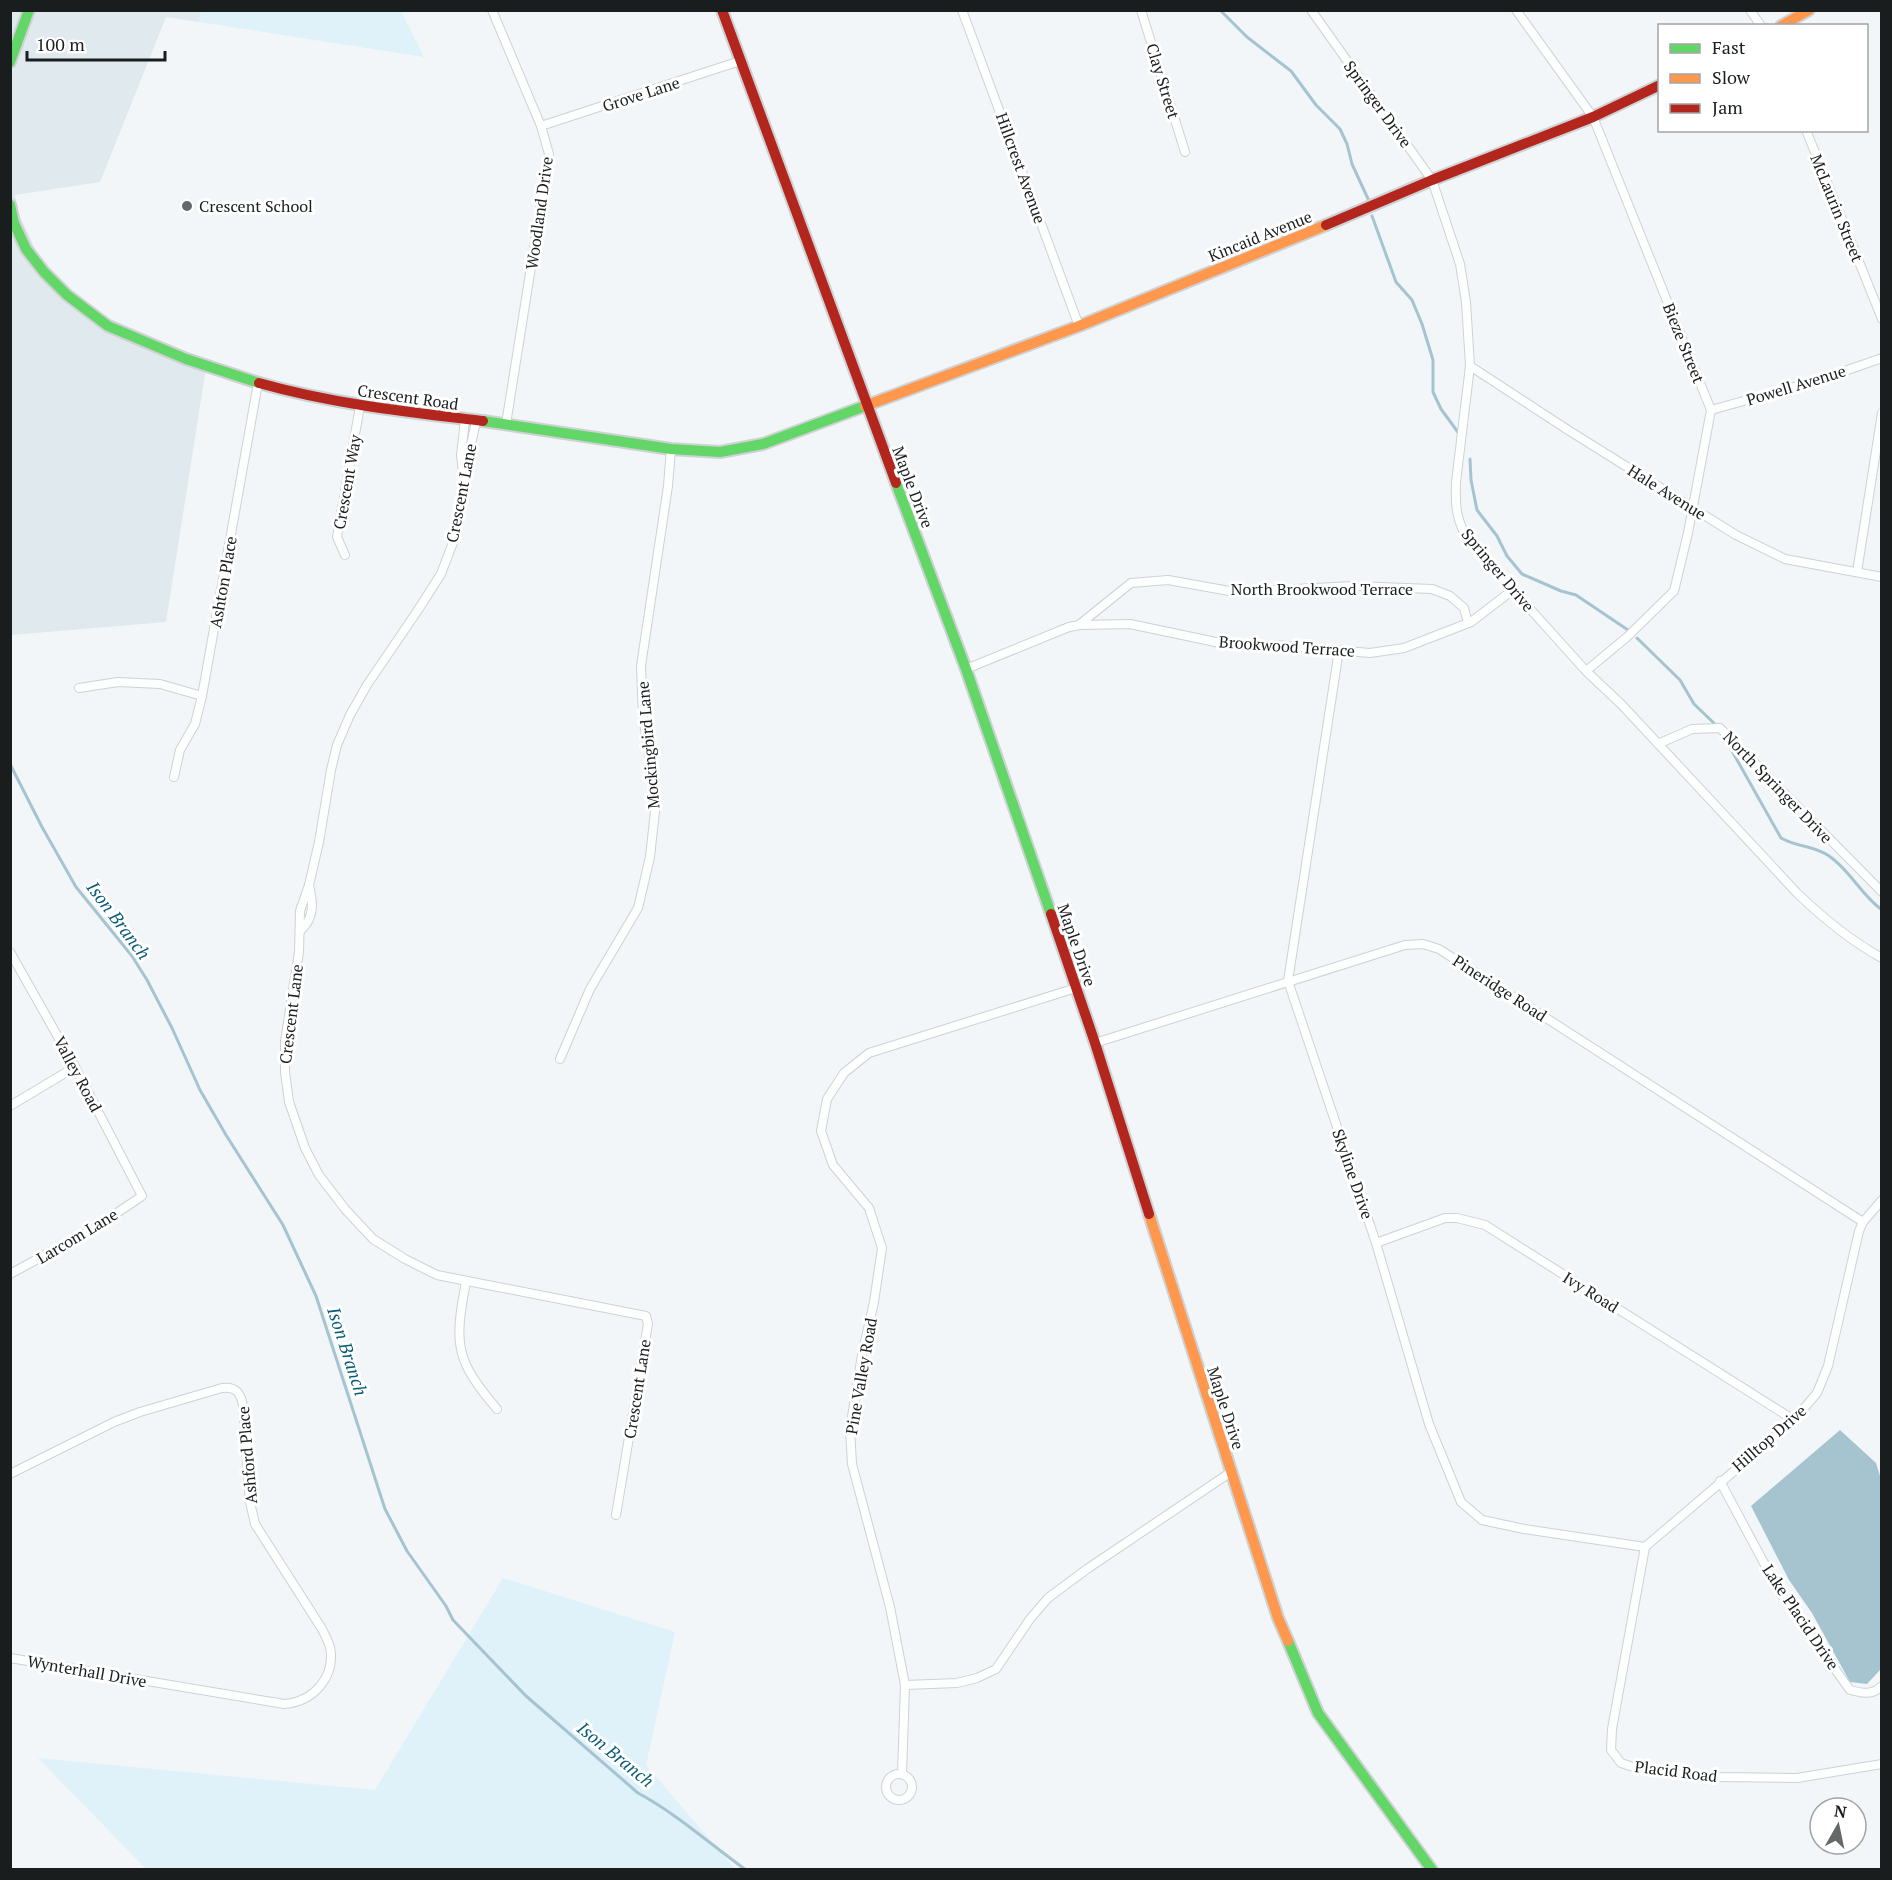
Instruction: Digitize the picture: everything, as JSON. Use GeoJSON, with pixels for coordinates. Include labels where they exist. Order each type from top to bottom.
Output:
{"type":"FeatureCollection","features":[{"type":"Feature","properties":{"kind":"street"},"geometry":{"type":"LineString","coordinates":[[10,62],[29,10]]}},
{"type":"Feature","properties":{"kind":"street","name":"Woodland Drive"},"geometry":{"type":"LineString","coordinates":[[492,10],[541,126],[549,154],[506,424]]}},
{"type":"Feature","properties":{"kind":"street","name":"Maple Drive"},"geometry":{"type":"LineString","coordinates":[[722,10],[966,669],[1095,1043],[1278,1618],[1318,1713],[1432,1869]]}},
{"type":"Feature","properties":{"kind":"street","name":"Hillcrest Avenue"},"geometry":{"type":"LineString","coordinates":[[962,10],[1079,326]]}},
{"type":"Feature","properties":{"kind":"street","name":"Clay Street"},"geometry":{"type":"LineString","coordinates":[[1141,10],[1185,152]]}},
{"type":"Feature","properties":{"kind":"street","name":"Springer Drive"},"geometry":{"type":"LineString","coordinates":[[1311,10],[1432,180],[1460,264],[1466,302],[1470,366],[1456,482],[1460,528],[1469,541],[1586,671],[1822,917],[1850,940],[1881,958]]}},
{"type":"Feature","properties":{"kind":"street","name":"Bieze Street"},"geometry":{"type":"LineString","coordinates":[[1516,10],[1593,117],[1711,410]]}},
{"type":"Feature","properties":{"kind":"street"},"geometry":{"type":"LineString","coordinates":[[1750,10],[1760,24]]}},
{"type":"Feature","properties":{"kind":"street"},"geometry":{"type":"LineString","coordinates":[[1784,24],[1809,10]]}},
{"type":"Feature","properties":{"kind":"street","name":"Grove Lane"},"geometry":{"type":"LineString","coordinates":[[541,126],[740,61]]}},
{"type":"Feature","properties":{"kind":"street","name":"Kincaid Avenue"},"geometry":{"type":"LineString","coordinates":[[867,406],[1079,326],[1367,209],[1432,180],[1593,117],[1658,85]]}},
{"type":"Feature","properties":{"kind":"street","name":"McLaurin Street"},"geometry":{"type":"LineString","coordinates":[[1807,132],[1881,319]]}},
{"type":"Feature","properties":{"kind":"street","name":"Crescent Road"},"geometry":{"type":"LineString","coordinates":[[10,205],[14,223],[26,249],[44,272],[67,295],[108,326],[186,359],[294,393],[360,406],[506,424],[671,449],[720,452],[763,444],[867,406]]}},
{"type":"Feature","properties":{"kind":"street","name":"Powell Avenue"},"geometry":{"type":"LineString","coordinates":[[1711,410],[1816,381],[1881,358]]}},
{"type":"Feature","properties":{"kind":"street","name":"Hale Avenue"},"geometry":{"type":"LineString","coordinates":[[1470,366],[1736,535],[1785,559],[1881,577]]}},
{"type":"Feature","properties":{"kind":"street","name":"Ashton Place"},"geometry":{"type":"LineString","coordinates":[[174,777],[180,750],[195,724],[202,696],[258,383]]}},
{"type":"Feature","properties":{"kind":"street","name":"Crescent Way"},"geometry":{"type":"LineString","coordinates":[[345,555],[337,537],[360,406]]}},
{"type":"Feature","properties":{"kind":"street"},"geometry":{"type":"LineString","coordinates":[[1586,671],[1627,637],[1674,591],[1686,542],[1711,410]]}},
{"type":"Feature","properties":{"kind":"street"},"geometry":{"type":"LineString","coordinates":[[1857,572],[1881,412]]}},
{"type":"Feature","properties":{"kind":"street","name":"Crescent Lane"},"geometry":{"type":"LineString","coordinates":[[470,420],[460,455],[464,481],[457,532],[441,574],[366,685],[337,745],[309,885],[300,911],[301,930],[285,1041],[285,1072],[289,1102],[305,1148],[319,1175],[345,1209],[373,1239],[437,1275],[646,1317],[648,1324],[616,1515]]}},
{"type":"Feature","properties":{"kind":"street","name":"Mockingbird Lane"},"geometry":{"type":"LineString","coordinates":[[560,1059],[590,989],[638,908],[650,857],[656,802],[643,716],[641,666],[668,486],[671,449]]}},
{"type":"Feature","properties":{"kind":"street","name":"North Brookwood Terrace"},"geometry":{"type":"LineString","coordinates":[[1080,625],[1131,583],[1168,580],[1235,592],[1354,586],[1432,589],[1450,596],[1464,608],[1468,624]]}},
{"type":"Feature","properties":{"kind":"street"},"geometry":{"type":"LineString","coordinates":[[1468,624],[1514,590]]}},
{"type":"Feature","properties":{"kind":"street","name":"Brookwood Terrace"},"geometry":{"type":"LineString","coordinates":[[966,669],[1069,627],[1080,625],[1130,624],[1225,644],[1370,653],[1404,648],[1468,624]]}},
{"type":"Feature","properties":{"kind":"street","name":"Skyline Drive"},"geometry":{"type":"LineString","coordinates":[[1339,650],[1288,981],[1376,1243],[1429,1424],[1461,1502],[1482,1520],[1524,1529],[1645,1546]]}},
{"type":"Feature","properties":{"kind":"street"},"geometry":{"type":"LineString","coordinates":[[79,688],[118,681],[160,684],[202,696]]}},
{"type":"Feature","properties":{"kind":"street","name":"North Springer Drive"},"geometry":{"type":"LineString","coordinates":[[1658,744],[1692,729],[1719,728],[1881,892]]}},
{"type":"Feature","properties":{"kind":"street","name":"Pineridge Road"},"geometry":{"type":"LineString","coordinates":[[1095,1043],[1405,945],[1423,944],[1439,949],[1863,1222]]}},
{"type":"Feature","properties":{"kind":"street","name":"Valley Road"},"geometry":{"type":"LineString","coordinates":[[10,952],[75,1067],[142,1196]]}},
{"type":"Feature","properties":{"kind":"street","name":"Pine Valley Road"},"geometry":{"type":"LineString","coordinates":[[902,1774],[905,1685],[890,1607],[852,1464],[850,1447],[850,1421],[874,1302],[882,1248],[869,1208],[833,1165],[821,1131],[827,1099],[844,1073],[869,1053],[1076,988]]}},
{"type":"Feature","properties":{"kind":"street"},"geometry":{"type":"LineString","coordinates":[[10,1106],[75,1067]]}},
{"type":"Feature","properties":{"kind":"street","name":"Larcom Lane"},"geometry":{"type":"LineString","coordinates":[[10,1274],[93,1229],[142,1196]]}},
{"type":"Feature","properties":{"kind":"street","name":"Hilltop Drive"},"geometry":{"type":"LineString","coordinates":[[1645,1546],[1794,1420],[1817,1393],[1828,1366],[1863,1222],[1881,1200]]}},
{"type":"Feature","properties":{"kind":"street","name":"Ivy Road"},"geometry":{"type":"LineString","coordinates":[[1376,1243],[1445,1218],[1457,1218],[1485,1225],[1794,1420]]}},
{"type":"Feature","properties":{"kind":"street"},"geometry":{"type":"LineString","coordinates":[[466,1282],[459,1314],[458,1341],[465,1365],[475,1384],[496,1409]]}},
{"type":"Feature","properties":{"kind":"street","name":"Ashford Place"},"geometry":{"type":"LineString","coordinates":[[10,1474],[97,1430],[140,1412],[222,1388],[230,1387],[239,1393],[243,1406],[250,1502],[255,1524],[322,1629],[329,1646],[330,1667],[320,1687],[311,1695],[293,1703],[270,1702],[163,1684]]}},
{"type":"Feature","properties":{"kind":"street"},"geometry":{"type":"LineString","coordinates":[[905,1685],[957,1683],[977,1678],[996,1669],[1030,1619],[1048,1598],[1231,1472]]}},
{"type":"Feature","properties":{"kind":"street","name":"Lake Placid Drive"},"geometry":{"type":"LineString","coordinates":[[1720,1481],[1779,1591],[1850,1690],[1865,1694],[1876,1691],[1881,1686]]}},
{"type":"Feature","properties":{"kind":"street","name":"Placid Road"},"geometry":{"type":"LineString","coordinates":[[1645,1546],[1612,1730],[1611,1750],[1621,1762],[1639,1769],[1664,1773],[1758,1779],[1797,1778],[1881,1764]]}},
{"type":"Feature","properties":{"kind":"street","name":"Wynterhall Drive"},"geometry":{"type":"LineString","coordinates":[[10,1658],[163,1684]]}},
{"type":"Feature","properties":{"kind":"shaded area"},"geometry":{"type":"Polygon","coordinates":[[[11,11],[201,11],[199,22],[166,17],[100,182],[15,195],[19,214],[45,271],[115,327],[206,368],[166,622],[11,635],[11,11]]]}},
{"type":"Feature","properties":{"kind":"shaded area"},"geometry":{"type":"Polygon","coordinates":[[[201,11],[401,11],[424,57],[199,22],[201,11]]]}},
{"type":"Feature","properties":{"kind":"shaded area"},"geometry":{"type":"Polygon","coordinates":[[[503,1578],[675,1632],[646,1765],[735,1869],[146,1869],[38,1758],[375,1790],[503,1578]]]}},
{"type":"Feature","properties":{"kind":"water"},"geometry":{"type":"Polygon","coordinates":[[[1840,1430],[1876,1463],[1881,1479],[1881,1669],[1867,1684],[1850,1682],[1812,1613],[1789,1580],[1751,1506],[1840,1430]]]}},
{"type":"Feature","properties":{"kind":"waterway"},"geometry":{"type":"LineString","coordinates":[[1220,10],[1247,37],[1291,71],[1316,105],[1340,129],[1352,164],[1369,201]]}},
{"type":"Feature","properties":{"kind":"waterway"},"geometry":{"type":"LineString","coordinates":[[1372,216],[1396,282],[1412,300],[1422,324],[1433,360],[1433,392],[1441,409],[1460,435]]}},
{"type":"Feature","properties":{"kind":"waterway"},"geometry":{"type":"LineString","coordinates":[[1470,459],[1471,480],[1477,510],[1497,536],[1507,556],[1522,574],[1576,595],[1628,630]]}},
{"type":"Feature","properties":{"kind":"waterway"},"geometry":{"type":"LineString","coordinates":[[1637,638],[1680,680],[1694,704],[1718,727]]}},
{"type":"Feature","properties":{"kind":"waterway"},"geometry":{"type":"LineString","coordinates":[[1723,735],[1781,838],[1829,856],[1882,910]]}},
{"type":"Feature","properties":{"kind":"waterway","name":"Ison Branch"},"geometry":{"type":"LineString","coordinates":[[10,764],[76,887],[132,956],[147,980],[200,1090],[283,1225],[316,1296],[385,1509],[407,1551],[446,1606],[453,1620],[526,1696],[638,1793],[680,1820],[746,1870]]}},
{"type":"Feature","properties":{"kind":"traffic: fast"},"geometry":{"type":"LineString","coordinates":[[10,62],[29,10]]}},
{"type":"Feature","properties":{"kind":"traffic: fast"},"geometry":{"type":"LineString","coordinates":[[10,205],[14,223],[26,249],[44,272],[67,295],[108,326],[186,359],[259,383]]}},
{"type":"Feature","properties":{"kind":"traffic: fast"},"geometry":{"type":"LineString","coordinates":[[483,421],[671,449],[720,452],[763,444],[865,406]]}},
{"type":"Feature","properties":{"kind":"traffic: fast"},"geometry":{"type":"LineString","coordinates":[[896,483],[966,669],[1051,914]]}},
{"type":"Feature","properties":{"kind":"traffic: fast"},"geometry":{"type":"LineString","coordinates":[[1288,1641],[1318,1713],[1432,1870]]}},
{"type":"Feature","properties":{"kind":"traffic: slow"},"geometry":{"type":"LineString","coordinates":[[1784,24],[1809,10]]}},
{"type":"Feature","properties":{"kind":"traffic: slow"},"geometry":{"type":"LineString","coordinates":[[865,406],[1079,326],[1326,225]]}},
{"type":"Feature","properties":{"kind":"traffic: slow"},"geometry":{"type":"LineString","coordinates":[[1149,1214],[1278,1618],[1288,1641]]}},
{"type":"Feature","properties":{"kind":"traffic: jam"},"geometry":{"type":"LineString","coordinates":[[722,10],[896,483]]}},
{"type":"Feature","properties":{"kind":"traffic: jam"},"geometry":{"type":"LineString","coordinates":[[1326,225],[1432,180],[1593,117],[1658,86]]}},
{"type":"Feature","properties":{"kind":"traffic: jam"},"geometry":{"type":"LineString","coordinates":[[259,383],[343,402],[483,421]]}},
{"type":"Feature","properties":{"kind":"traffic: jam"},"geometry":{"type":"LineString","coordinates":[[1051,914],[1149,1214]]}},
{"type":"Feature","properties":{"kind":"place","name":"Crescent School"},"geometry":{"type":"Point","coordinates":[187,206]}}]}
